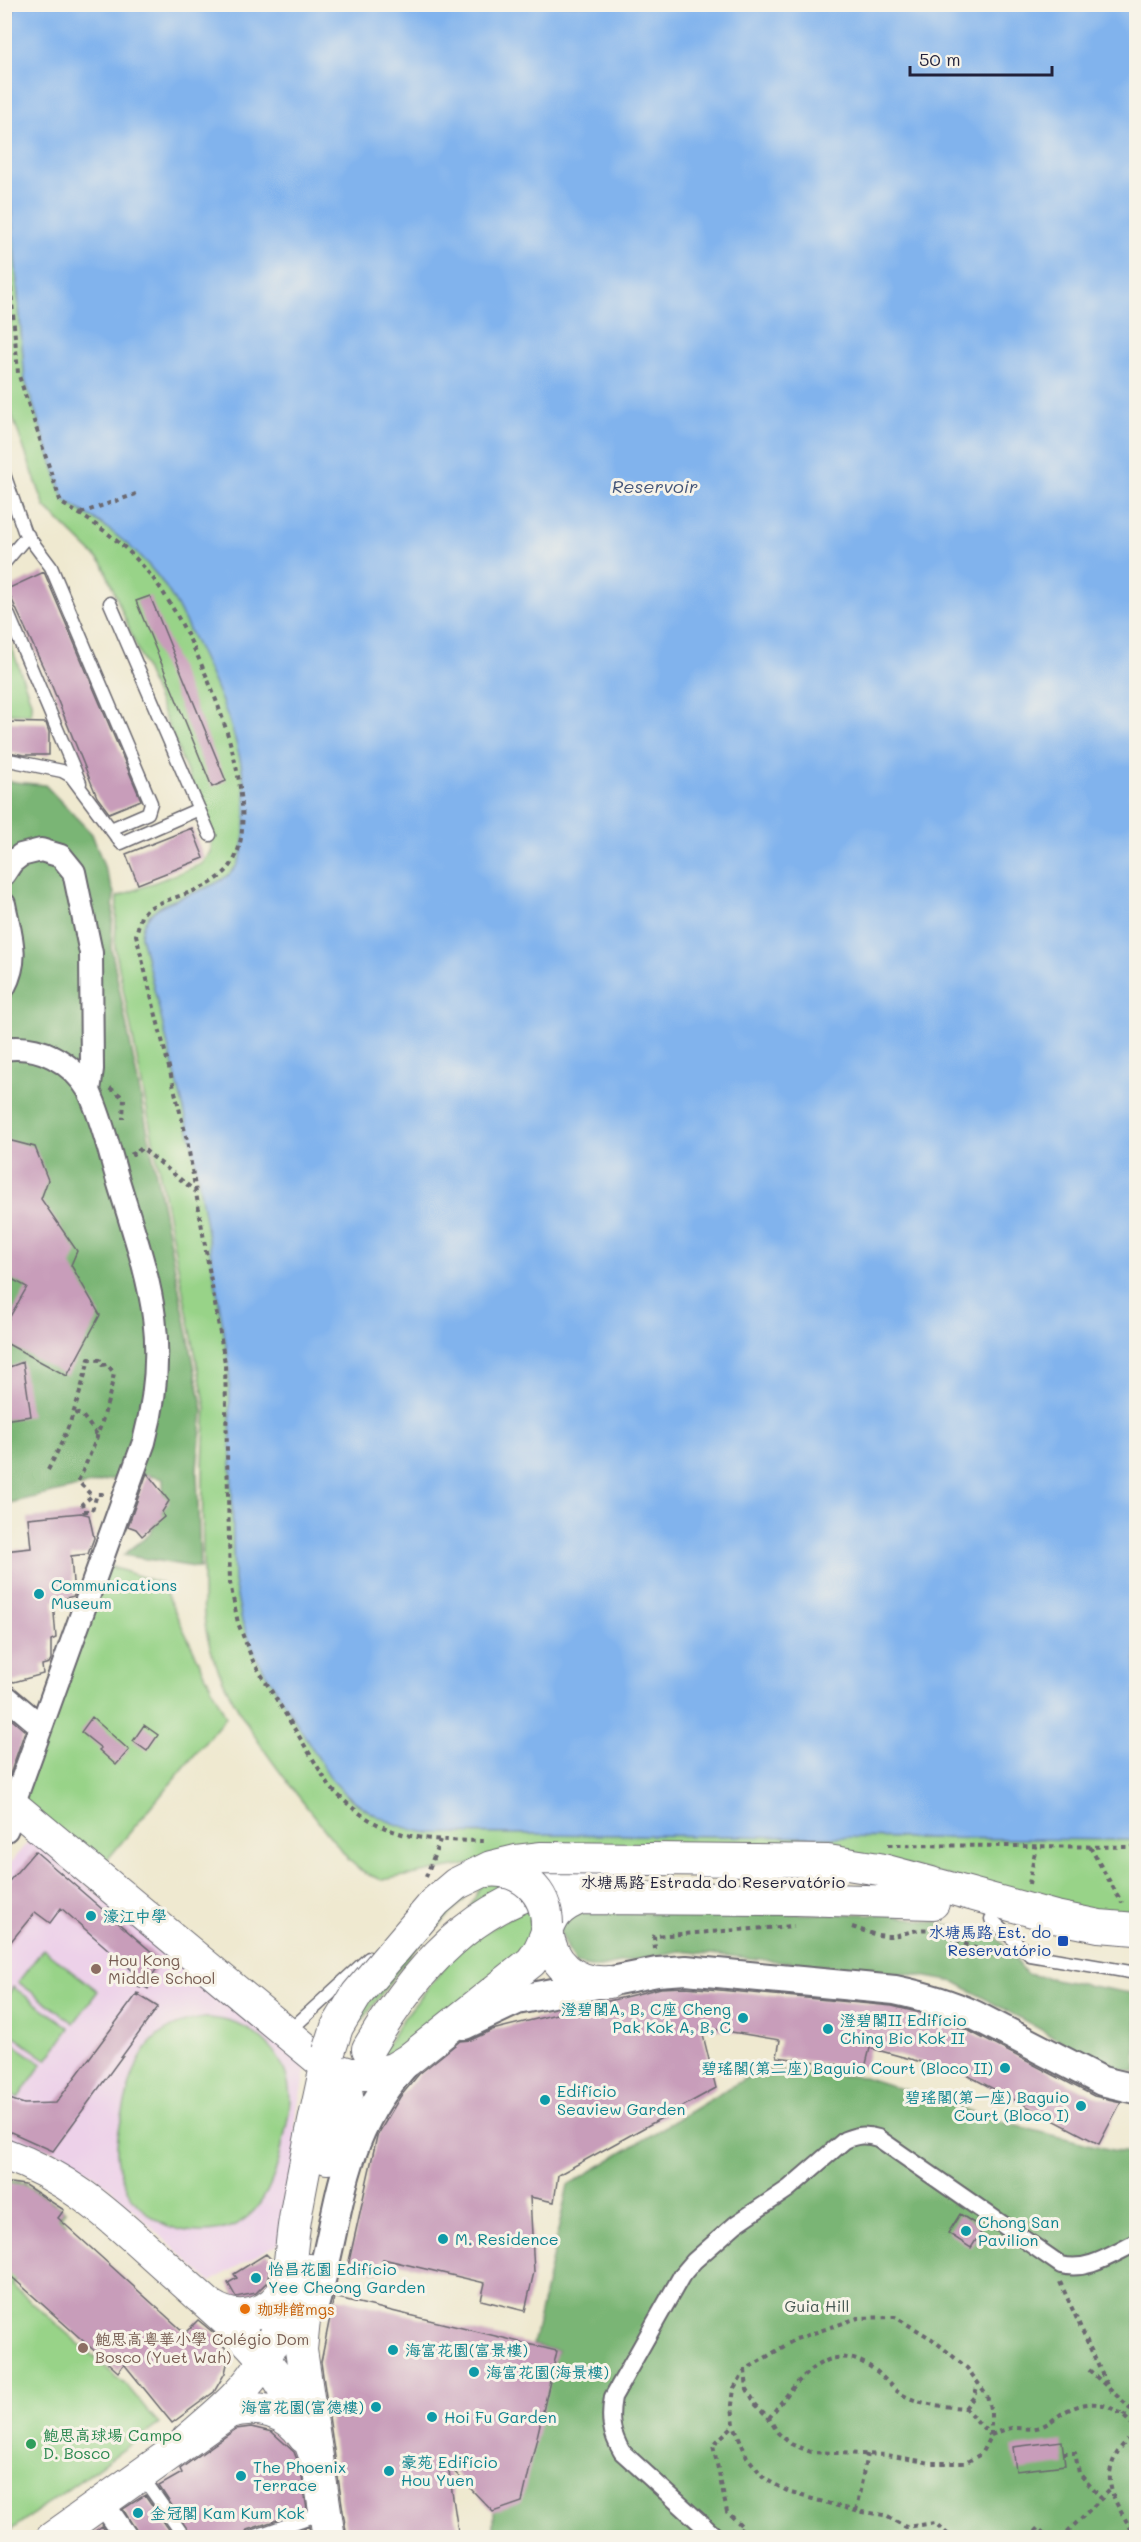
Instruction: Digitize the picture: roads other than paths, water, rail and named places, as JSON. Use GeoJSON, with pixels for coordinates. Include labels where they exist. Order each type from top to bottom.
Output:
{"type":"FeatureCollection","features":[{"type":"Feature","properties":{"kind":"main road"},"geometry":{"type":"LineString","coordinates":[[7,1810],[287,2033],[351,2074],[375,2074],[393,2069],[421,2049],[534,1959],[544,1943],[547,1927],[565,1905],[589,1897],[796,1912],[936,1894]]}},
{"type":"Feature","properties":{"kind":"main road"},"geometry":{"type":"LineString","coordinates":[[187,2440],[237,2396],[264,2360],[279,2327],[290,2277],[294,2226],[328,2058],[340,2022],[357,1994],[436,1901],[456,1884],[479,1872],[516,1861],[542,1858],[828,1861],[879,1869],[936,1894]]}},
{"type":"Feature","properties":{"kind":"main road"},"geometry":{"type":"LineString","coordinates":[[479,1872],[504,1871],[530,1884],[544,1905],[554,1955],[569,1972],[586,1980],[609,1982]]}},
{"type":"Feature","properties":{"kind":"main road","name":"水塘馬路 Estrada do Reservatório"},"geometry":{"type":"LineString","coordinates":[[368,2049],[430,1962],[458,1934],[508,1901],[564,1882],[603,1878],[824,1880],[936,1894],[1024,1909],[1099,1926],[1131,1919]]}},
{"type":"Feature","properties":{"kind":"main road","name":"水塘馬路 Estrada do Reservatório"},"geometry":{"type":"LineString","coordinates":[[936,1894],[991,1919],[1049,1935],[1114,1947],[1137,1948]]}},
{"type":"Feature","properties":{"kind":"main road"},"geometry":{"type":"LineString","coordinates":[[327,2525],[301,2350],[313,2230],[330,2143],[347,2095]]}},
{"type":"Feature","properties":{"kind":"main road"},"geometry":{"type":"LineString","coordinates":[[4,2154],[42,2169],[76,2189],[239,2332],[264,2360],[301,2420],[318,2465]]}},
{"type":"Feature","properties":{"kind":"main road"},"geometry":{"type":"LineString","coordinates":[[208,2304],[222,2313],[235,2315],[258,2313],[271,2305],[280,2296],[313,2230]]}},
{"type":"Feature","properties":{"kind":"main road"},"geometry":{"type":"LineString","coordinates":[[52,2538],[229,2412],[259,2408],[279,2414],[296,2426],[308,2443],[318,2465]]}},
{"type":"Feature","properties":{"kind":"street"},"geometry":{"type":"LineString","coordinates":[[4,874],[19,856],[29,851],[41,850],[61,856],[74,872],[91,953],[92,1069],[146,1273],[155,1317],[158,1368],[144,1442],[41,1726],[7,1810]]}},
{"type":"Feature","properties":{"kind":"street"},"geometry":{"type":"LineString","coordinates":[[4,904],[14,961],[4,987]]}},
{"type":"Feature","properties":{"kind":"street"},"geometry":{"type":"LineString","coordinates":[[4,1049],[29,1049],[55,1058],[97,1087]]}},
{"type":"Feature","properties":{"kind":"street"},"geometry":{"type":"LineString","coordinates":[[4,1695],[41,1726]]}},
{"type":"Feature","properties":{"kind":"street"},"geometry":{"type":"LineString","coordinates":[[301,2350],[324,2274],[344,2175],[357,2137],[377,2100],[421,2049],[509,2003],[657,1972],[686,1970],[896,1990],[964,2011],[1102,2081],[1137,2089]]}},
{"type":"Feature","properties":{"kind":"street"},"geometry":{"type":"LineString","coordinates":[[717,2538],[622,2452],[613,2435],[610,2416],[613,2397],[682,2275],[694,2261],[729,2230],[788,2189],[844,2140],[855,2135],[878,2138],[1061,2265],[1072,2268],[1084,2267],[1137,2243]]}},
{"type":"Feature","properties":{"kind":"street"},"geometry":{"type":"LineString","coordinates":[[102,2502],[127,2538]]}},
{"type":"Feature","properties":{"kind":"lane"},"geometry":{"type":"LineString","coordinates":[[4,474],[28,535],[51,567],[152,803],[152,808],[148,813],[111,829]]}},
{"type":"Feature","properties":{"kind":"lane"},"geometry":{"type":"LineString","coordinates":[[4,563],[28,535]]}},
{"type":"Feature","properties":{"kind":"lane"},"geometry":{"type":"LineString","coordinates":[[110,603],[210,835]]}},
{"type":"Feature","properties":{"kind":"lane"},"geometry":{"type":"LineString","coordinates":[[4,604],[84,790]]}},
{"type":"Feature","properties":{"kind":"lane"},"geometry":{"type":"LineString","coordinates":[[49,768],[62,764],[66,750]]}},
{"type":"Feature","properties":{"kind":"lane"},"geometry":{"type":"LineString","coordinates":[[4,759],[49,768],[71,776],[84,790],[121,843],[199,809]]}},
{"type":"Feature","properties":{"kind":"lane"},"geometry":{"type":"LineString","coordinates":[[991,1919],[1030,1955],[1137,1973]]}},
{"type":"Feature","properties":{"kind":"lane"},"geometry":{"type":"LineString","coordinates":[[287,2033],[383,1945]]}},
{"type":"Feature","properties":{"kind":"lane"},"geometry":{"type":"LineString","coordinates":[[141,2474],[185,2538]]}},
{"type":"Feature","properties":{"kind":"lane"},"geometry":{"type":"LineString","coordinates":[[250,2538],[327,2525]]}},
{"type":"Feature","properties":{"kind":"water","name":"Reservoir"},"geometry":{"type":"Polygon","coordinates":[[[16,4],[1136,5],[1136,1840],[429,1833],[414,1830],[388,1821],[364,1808],[332,1780],[257,1659],[242,1621],[234,1581],[229,1363],[192,1142],[141,936],[145,922],[153,912],[165,904],[210,886],[224,878],[238,864],[244,839],[246,804],[244,780],[225,709],[178,607],[157,575],[137,553],[103,525],[65,501],[25,380],[4,121],[5,38],[16,4]]]}},
{"type":"Feature","properties":{"kind":"place","name":"Communications Museum"},"geometry":{"type":"Point","coordinates":[39,1594]}},
{"type":"Feature","properties":{"kind":"place","name":"濠江中學"},"geometry":{"type":"Point","coordinates":[91,1916]}},
{"type":"Feature","properties":{"kind":"place","name":"水塘馬路 Est. do Reservatório"},"geometry":{"type":"Point","coordinates":[1063,1941]}},
{"type":"Feature","properties":{"kind":"place","name":"Hou Kong Middle School"},"geometry":{"type":"Point","coordinates":[96,1969]}},
{"type":"Feature","properties":{"kind":"place","name":"澄碧閣A, B, C座 Cheng Pak Kok A, B, C"},"geometry":{"type":"Point","coordinates":[743,2018]}},
{"type":"Feature","properties":{"kind":"place","name":"澄碧閣II Edifício Ching Bic Kok II"},"geometry":{"type":"Point","coordinates":[828,2029]}},
{"type":"Feature","properties":{"kind":"place","name":"碧瑤閣(第二座) Baguio Court (Bloco II)"},"geometry":{"type":"Point","coordinates":[1005,2068]}},
{"type":"Feature","properties":{"kind":"place","name":"Edifício Seaview Garden"},"geometry":{"type":"Point","coordinates":[545,2100]}},
{"type":"Feature","properties":{"kind":"place","name":"碧瑤閣(第一座) Baguio Court (Bloco I)"},"geometry":{"type":"Point","coordinates":[1081,2106]}},
{"type":"Feature","properties":{"kind":"place","name":"Chong San Pavilion"},"geometry":{"type":"Point","coordinates":[966,2231]}},
{"type":"Feature","properties":{"kind":"place","name":"M. Residence"},"geometry":{"type":"Point","coordinates":[443,2239]}},
{"type":"Feature","properties":{"kind":"place","name":"怡昌花園 Edifício Yee Cheong Garden"},"geometry":{"type":"Point","coordinates":[256,2278]}},
{"type":"Feature","properties":{"kind":"place","name":"珈琲館mgs"},"geometry":{"type":"Point","coordinates":[245,2309]}},
{"type":"Feature","properties":{"kind":"place","name":"鮑思高粵華小學 Colégio Dom Bosco (Yuet Wah)"},"geometry":{"type":"Point","coordinates":[83,2348]}},
{"type":"Feature","properties":{"kind":"place","name":"海富花園(富景樓)"},"geometry":{"type":"Point","coordinates":[393,2350]}},
{"type":"Feature","properties":{"kind":"place","name":"海富花園(海景樓)"},"geometry":{"type":"Point","coordinates":[474,2372]}},
{"type":"Feature","properties":{"kind":"place","name":"海富花園(富德樓)"},"geometry":{"type":"Point","coordinates":[376,2407]}},
{"type":"Feature","properties":{"kind":"place","name":"Hoi Fu Garden"},"geometry":{"type":"Point","coordinates":[432,2417]}},
{"type":"Feature","properties":{"kind":"place","name":"鮑思高球場 Campo D. Bosco"},"geometry":{"type":"Point","coordinates":[31,2444]}},
{"type":"Feature","properties":{"kind":"place","name":"豪苑 Edifício Hou Yuen"},"geometry":{"type":"Point","coordinates":[389,2471]}},
{"type":"Feature","properties":{"kind":"place","name":"The Phoenix Terrace"},"geometry":{"type":"Point","coordinates":[241,2476]}},
{"type":"Feature","properties":{"kind":"place","name":"金冠閣 Kam Kum Kok"},"geometry":{"type":"Point","coordinates":[138,2513]}},
{"type":"Feature","properties":{"kind":"park label","name":"Guia Hill"},"geometry":{"type":"Point","coordinates":[817,2306]}}]}
